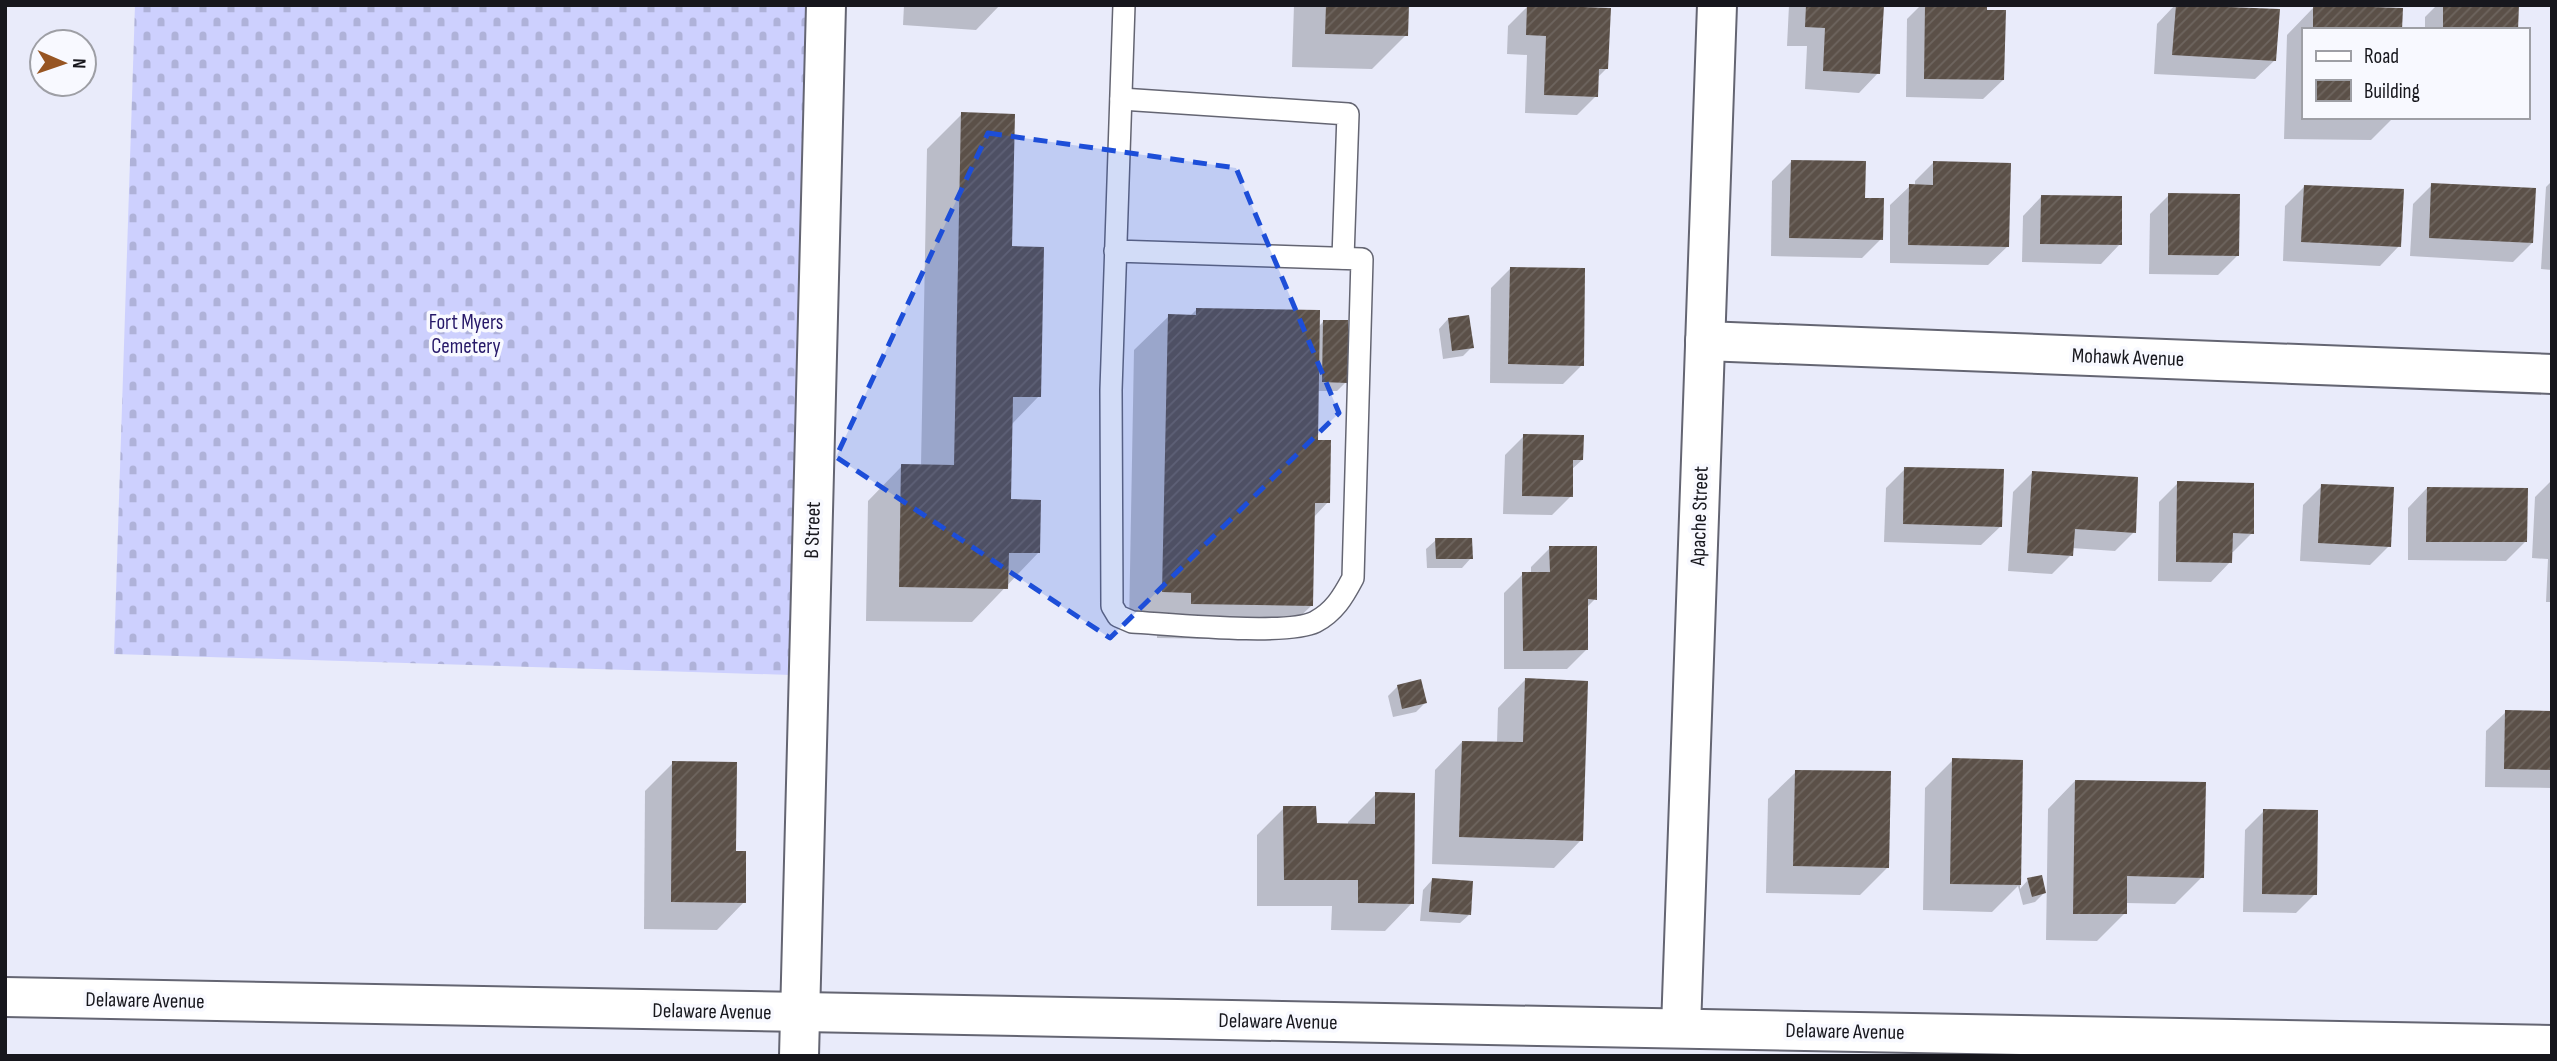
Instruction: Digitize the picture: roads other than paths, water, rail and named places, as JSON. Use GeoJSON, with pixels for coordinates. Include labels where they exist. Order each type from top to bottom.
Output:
{"type":"FeatureCollection","features":[{"type":"Feature","properties":{"kind":"street","name":"B Street"},"geometry":{"type":"LineString","coordinates":[[799,1056],[826,5]]}},
{"type":"Feature","properties":{"kind":"street","name":"Apache Street"},"geometry":{"type":"LineString","coordinates":[[1681,1028],[1717,5]]}},
{"type":"Feature","properties":{"kind":"street","name":"Mohawk Avenue"},"geometry":{"type":"LineString","coordinates":[[1705,341],[2552,374]]}},
{"type":"Feature","properties":{"kind":"street","name":"Delaware Avenue"},"geometry":{"type":"LineString","coordinates":[[5,997],[2552,1045]]}},
{"type":"Feature","properties":{"kind":"lane"},"geometry":{"type":"LineString","coordinates":[[1115,251],[1362,259],[1353,578],[1340,603],[1314,623],[1280,629],[1132,622],[1118,617],[1112,606],[1111,390],[1115,251],[1124,5]]}},
{"type":"Feature","properties":{"kind":"lane"},"geometry":{"type":"LineString","coordinates":[[1121,99],[1348,114],[1343,258]]}},
{"type":"Feature","properties":{"kind":"park label","name":"Fort Myers Cemetery"},"geometry":{"type":"Point","coordinates":[466,334]}}]}
